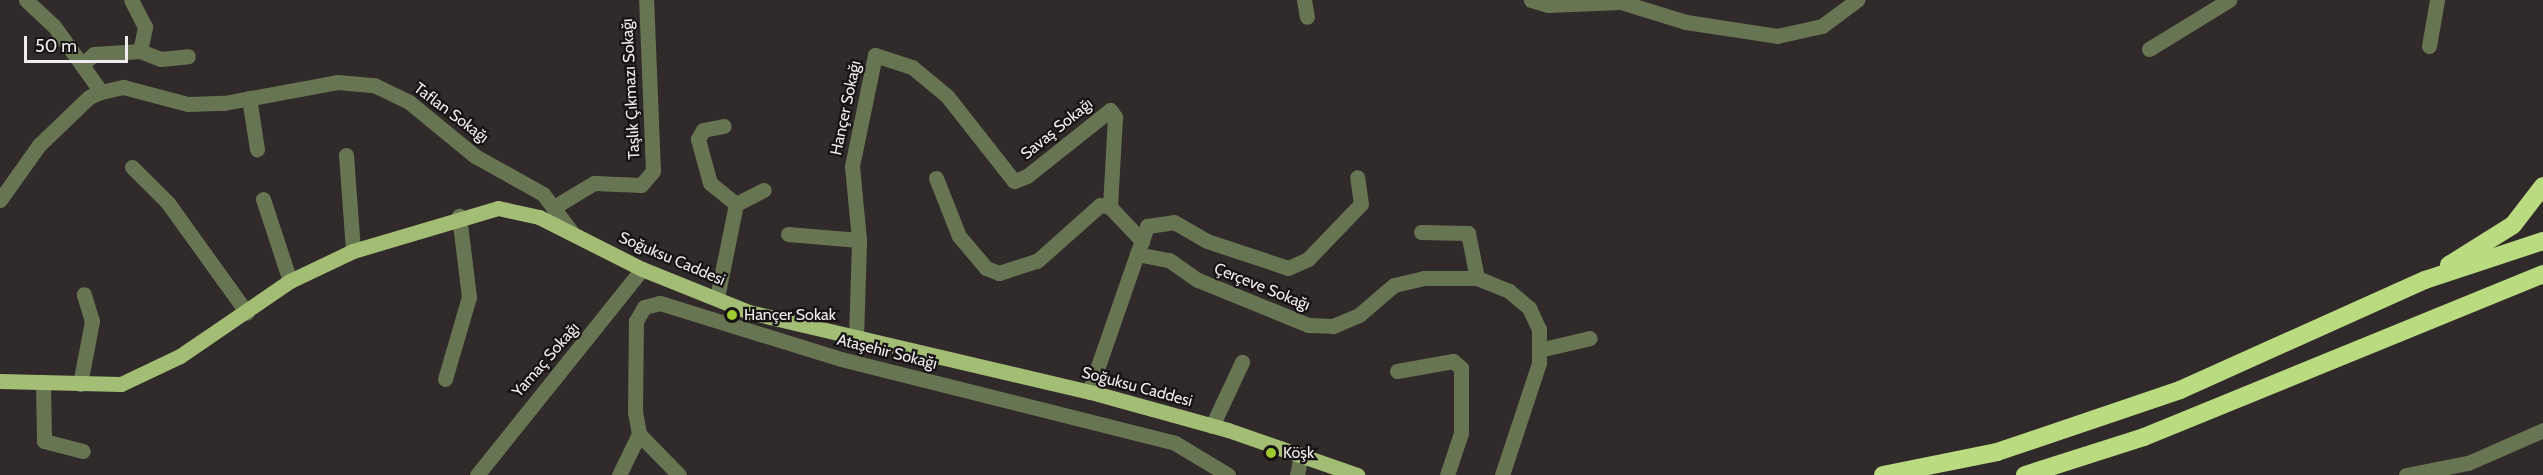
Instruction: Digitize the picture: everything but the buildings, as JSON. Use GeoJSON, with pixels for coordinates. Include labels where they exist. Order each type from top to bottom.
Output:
{"type":"FeatureCollection","features":[{"type":"Feature","properties":{"kind":"highway"},"geometry":{"type":"LineString","coordinates":[[2425,280],[2513,225],[2543,186]]}},
{"type":"Feature","properties":{"kind":"highway"},"geometry":{"type":"LineString","coordinates":[[1883,475],[1997,452],[2180,390],[2425,280],[2543,241]]}},
{"type":"Feature","properties":{"kind":"highway"},"geometry":{"type":"LineString","coordinates":[[2025,475],[2144,437],[2542,275]]}},
{"type":"Feature","properties":{"kind":"main road","name":"Soğuksu Caddesi"},"geometry":{"type":"LineString","coordinates":[[0,381],[121,384],[247,313],[290,281],[352,251],[459,216],[498,208],[571,231],[642,269],[749,312],[1089,392],[1212,426],[1301,454],[1329,470],[1357,475]]}},
{"type":"Feature","properties":{"kind":"street"},"geometry":{"type":"LineString","coordinates":[[26,0],[54,26],[101,92]]}},
{"type":"Feature","properties":{"kind":"street"},"geometry":{"type":"LineString","coordinates":[[131,0],[145,27],[140,51]]}},
{"type":"Feature","properties":{"kind":"street","name":"Taşlık Çıkmazı Sokağı"},"geometry":{"type":"LineString","coordinates":[[554,207],[594,183],[640,185],[652,171],[646,0]]}},
{"type":"Feature","properties":{"kind":"street"},"geometry":{"type":"LineString","coordinates":[[1304,0],[1306,17]]}},
{"type":"Feature","properties":{"kind":"street"},"geometry":{"type":"LineString","coordinates":[[1531,0],[1548,5],[1621,2],[1686,22],[1778,36],[1821,27],[1857,0]]}},
{"type":"Feature","properties":{"kind":"street"},"geometry":{"type":"LineString","coordinates":[[2149,49],[2229,0]]}},
{"type":"Feature","properties":{"kind":"street"},"geometry":{"type":"LineString","coordinates":[[2428,46],[2437,0]]}},
{"type":"Feature","properties":{"kind":"street"},"geometry":{"type":"LineString","coordinates":[[82,66],[94,54],[140,51],[161,59],[188,56]]}},
{"type":"Feature","properties":{"kind":"street","name":"Savaş Sokağı"},"geometry":{"type":"LineString","coordinates":[[875,55],[912,67],[947,96],[1014,181],[1028,176],[1110,110],[1115,117],[1110,207]]}},
{"type":"Feature","properties":{"kind":"street","name":"Hançer Sokağı"},"geometry":{"type":"LineString","coordinates":[[856,338],[859,240],[852,166],[875,55]]}},
{"type":"Feature","properties":{"kind":"street","name":"Taflan Sokağı"},"geometry":{"type":"LineString","coordinates":[[0,200],[39,145],[89,96],[123,87],[188,104],[249,98],[337,82],[374,85],[409,102],[475,156],[528,183],[554,207],[571,231]]}},
{"type":"Feature","properties":{"kind":"street"},"geometry":{"type":"LineString","coordinates":[[249,98],[257,150]]}},
{"type":"Feature","properties":{"kind":"street"},"geometry":{"type":"LineString","coordinates":[[724,126],[703,130],[698,139],[710,183],[736,204]]}},
{"type":"Feature","properties":{"kind":"street"},"geometry":{"type":"LineString","coordinates":[[346,155],[352,251]]}},
{"type":"Feature","properties":{"kind":"street"},"geometry":{"type":"LineString","coordinates":[[132,167],[168,203],[247,313]]}},
{"type":"Feature","properties":{"kind":"street"},"geometry":{"type":"LineString","coordinates":[[1089,392],[1147,226],[1174,222],[1207,241],[1288,268],[1308,259],[1361,204],[1357,177]]}},
{"type":"Feature","properties":{"kind":"street"},"geometry":{"type":"LineString","coordinates":[[936,178],[958,236],[986,268],[999,273],[1037,261],[1090,210],[1110,207],[1139,248]]}},
{"type":"Feature","properties":{"kind":"street"},"geometry":{"type":"LineString","coordinates":[[736,204],[764,190]]}},
{"type":"Feature","properties":{"kind":"street"},"geometry":{"type":"LineString","coordinates":[[262,199],[290,281]]}},
{"type":"Feature","properties":{"kind":"street"},"geometry":{"type":"LineString","coordinates":[[717,298],[736,204]]}},
{"type":"Feature","properties":{"kind":"street"},"geometry":{"type":"LineString","coordinates":[[445,379],[469,297],[459,216]]}},
{"type":"Feature","properties":{"kind":"street"},"geometry":{"type":"LineString","coordinates":[[1421,232],[1468,232],[1477,278]]}},
{"type":"Feature","properties":{"kind":"street"},"geometry":{"type":"LineString","coordinates":[[788,234],[859,240]]}},
{"type":"Feature","properties":{"kind":"street","name":"Çerçeve Sokağı"},"geometry":{"type":"LineString","coordinates":[[1139,248],[1169,260],[1198,280],[1308,326],[1333,326],[1359,315],[1394,285],[1424,278],[1477,278],[1509,291],[1529,308],[1539,329],[1539,350],[1502,475]]}},
{"type":"Feature","properties":{"kind":"street","name":"Yamaç Sokağı"},"geometry":{"type":"LineString","coordinates":[[477,475],[642,269]]}},
{"type":"Feature","properties":{"kind":"street"},"geometry":{"type":"LineString","coordinates":[[80,384],[92,321],[84,294]]}},
{"type":"Feature","properties":{"kind":"street","name":"Ataşehir Sokağı"},"geometry":{"type":"LineString","coordinates":[[639,434],[636,321],[644,307],[660,303],[841,359],[1175,443],[1228,475]]}},
{"type":"Feature","properties":{"kind":"street"},"geometry":{"type":"LineString","coordinates":[[1539,350],[1590,338]]}},
{"type":"Feature","properties":{"kind":"street"},"geometry":{"type":"LineString","coordinates":[[1396,371],[1453,361],[1461,368],[1461,433],[1448,475]]}},
{"type":"Feature","properties":{"kind":"street"},"geometry":{"type":"LineString","coordinates":[[1212,426],[1242,362]]}},
{"type":"Feature","properties":{"kind":"street"},"geometry":{"type":"LineString","coordinates":[[43,382],[44,441],[82,451]]}},
{"type":"Feature","properties":{"kind":"street"},"geometry":{"type":"LineString","coordinates":[[2406,475],[2468,469],[2543,430]]}},
{"type":"Feature","properties":{"kind":"street"},"geometry":{"type":"LineString","coordinates":[[619,475],[639,434],[679,475]]}},
{"type":"Feature","properties":{"kind":"street"},"geometry":{"type":"LineString","coordinates":[[1297,475],[1301,454]]}},
{"type":"Feature","properties":{"kind":"place","name":"Hançer Sokak"},"geometry":{"type":"Point","coordinates":[732,315]}},
{"type":"Feature","properties":{"kind":"place","name":"Köşk"},"geometry":{"type":"Point","coordinates":[1271,453]}}]}
